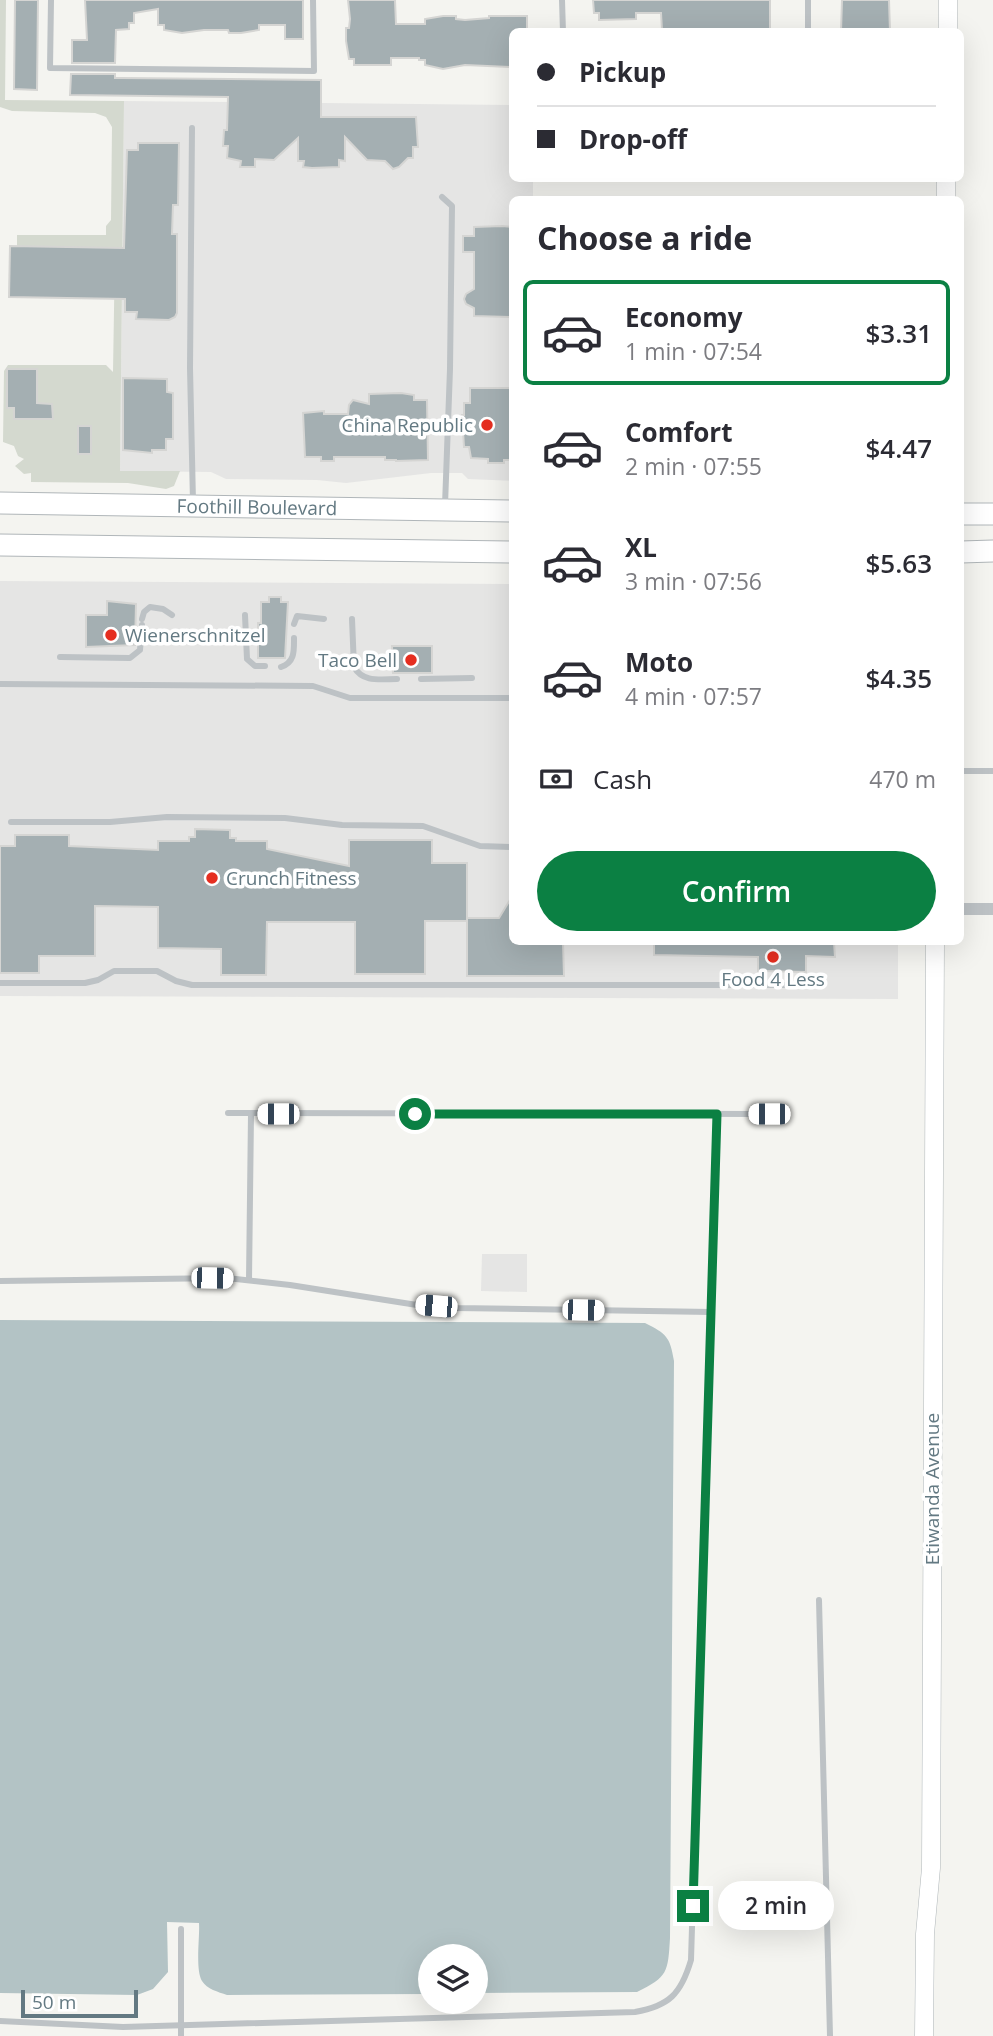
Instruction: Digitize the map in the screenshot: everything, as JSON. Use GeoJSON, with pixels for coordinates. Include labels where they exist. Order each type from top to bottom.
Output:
{"type":"FeatureCollection","features":[{"type":"Feature","properties":{"kind":"main road"},"geometry":{"type":"LineString","coordinates":[[948,0],[948,28]]}},
{"type":"Feature","properties":{"kind":"main road","name":"Foothill Boulevard"},"geometry":{"type":"LineString","coordinates":[[0,503],[509,511]]}},
{"type":"Feature","properties":{"kind":"main road"},"geometry":{"type":"LineString","coordinates":[[964,514],[993,514]]}},
{"type":"Feature","properties":{"kind":"main road"},"geometry":{"type":"LineString","coordinates":[[0,545],[509,552]]}},
{"type":"Feature","properties":{"kind":"main road"},"geometry":{"type":"LineString","coordinates":[[964,552],[993,551]]}},
{"type":"Feature","properties":{"kind":"main road","name":"Etiwanda Avenue"},"geometry":{"type":"LineString","coordinates":[[924,2036],[925,1934],[931,1868],[935,945]]}},
{"type":"Feature","properties":{"kind":"street"},"geometry":{"type":"LineString","coordinates":[[964,909],[993,909]]}},
{"type":"Feature","properties":{"kind":"lane"},"geometry":{"type":"LineString","coordinates":[[51,0],[50,68],[314,71],[313,0]]}},
{"type":"Feature","properties":{"kind":"lane"},"geometry":{"type":"LineString","coordinates":[[562,0],[562,28]]}},
{"type":"Feature","properties":{"kind":"lane"},"geometry":{"type":"LineString","coordinates":[[808,0],[808,28]]}},
{"type":"Feature","properties":{"kind":"lane"},"geometry":{"type":"LineString","coordinates":[[192,128],[190,368],[191,475],[194,504]]}},
{"type":"Feature","properties":{"kind":"lane"},"geometry":{"type":"LineString","coordinates":[[442,197],[452,206],[445,509]]}},
{"type":"Feature","properties":{"kind":"lane"},"geometry":{"type":"LineString","coordinates":[[60,657],[130,658],[140,650],[144,612],[150,607],[163,609],[172,615]]}},
{"type":"Feature","properties":{"kind":"lane"},"geometry":{"type":"LineString","coordinates":[[245,615],[247,659],[255,666],[265,666]]}},
{"type":"Feature","properties":{"kind":"lane"},"geometry":{"type":"LineString","coordinates":[[294,624],[297,616],[324,619]]}},
{"type":"Feature","properties":{"kind":"lane"},"geometry":{"type":"LineString","coordinates":[[352,619],[354,667],[368,678],[397,679]]}},
{"type":"Feature","properties":{"kind":"lane"},"geometry":{"type":"LineString","coordinates":[[281,667],[289,664],[292,658],[294,638]]}},
{"type":"Feature","properties":{"kind":"lane"},"geometry":{"type":"LineString","coordinates":[[421,679],[472,678]]}},
{"type":"Feature","properties":{"kind":"lane"},"geometry":{"type":"LineString","coordinates":[[0,684],[313,686],[350,698],[509,698]]}},
{"type":"Feature","properties":{"kind":"lane"},"geometry":{"type":"LineString","coordinates":[[964,771],[993,771]]}},
{"type":"Feature","properties":{"kind":"lane"},"geometry":{"type":"LineString","coordinates":[[11,822],[110,822],[167,817],[285,818],[342,825],[423,826],[480,846],[509,847]]}},
{"type":"Feature","properties":{"kind":"lane"},"geometry":{"type":"LineString","coordinates":[[0,983],[85,983],[114,971],[157,971],[176,981],[192,985],[812,985]]}},
{"type":"Feature","properties":{"kind":"lane"},"geometry":{"type":"LineString","coordinates":[[228,1113],[769,1114]]}},
{"type":"Feature","properties":{"kind":"lane"},"geometry":{"type":"LineString","coordinates":[[249,1280],[251,1114]]}},
{"type":"Feature","properties":{"kind":"lane"},"geometry":{"type":"LineString","coordinates":[[0,2021],[123,2027],[635,2012],[655,2008],[679,1991],[691,1960],[717,1114]]}},
{"type":"Feature","properties":{"kind":"lane"},"geometry":{"type":"LineString","coordinates":[[0,1281],[196,1278],[249,1280],[354,1297],[455,1308],[711,1311]]}},
{"type":"Feature","properties":{"kind":"lane"},"geometry":{"type":"LineString","coordinates":[[819,1600],[830,2036]]}},
{"type":"Feature","properties":{"kind":"lane"},"geometry":{"type":"LineString","coordinates":[[181,1929],[181,2036]]}},
{"type":"Feature","properties":{"kind":"shaded area"},"geometry":{"type":"Polygon","coordinates":[[[0,0],[6,0],[5,100],[124,101],[120,471],[180,471],[174,486],[166,489],[128,483],[31,482],[31,473],[24,474],[15,466],[24,459],[18,456],[14,446],[3,442],[4,371],[8,365],[106,365],[113,372],[115,248],[17,246],[17,235],[106,235],[106,226],[111,220],[112,127],[106,117],[95,113],[12,111],[0,107],[0,0]]]}},
{"type":"Feature","properties":{"kind":"shaded area"},"geometry":{"type":"Polygon","coordinates":[[[124,101],[509,105],[509,182],[533,182],[533,196],[509,196],[509,481],[468,479],[462,473],[431,473],[346,483],[226,479],[211,472],[120,471],[124,101]]]}},
{"type":"Feature","properties":{"kind":"shaded area"},"geometry":{"type":"Polygon","coordinates":[[[0,581],[509,584],[509,945],[898,945],[898,999],[0,996],[0,581]]]}},
{"type":"Feature","properties":{"kind":"shaded area"},"geometry":{"type":"Polygon","coordinates":[[[482,1254],[527,1254],[527,1292],[481,1291],[482,1254]]]}},
{"type":"Feature","properties":{"kind":"shaded area"},"geometry":{"type":"Polygon","coordinates":[[[0,1320],[645,1323],[663,1334],[669,1341],[674,1361],[670,1938],[667,1966],[661,1977],[637,1992],[488,1993],[488,1944],[418,1944],[418,1994],[227,1995],[207,1986],[200,1976],[199,1923],[167,1922],[168,1972],[153,1989],[137,1995],[0,1993],[0,1320]]]}},
{"type":"Feature","properties":{"kind":"building"},"geometry":{"type":"Polygon","coordinates":[[[15,0],[38,0],[37,90],[14,89],[15,0]]]}},
{"type":"Feature","properties":{"kind":"building"},"geometry":{"type":"Polygon","coordinates":[[[85,0],[303,0],[303,39],[285,39],[285,25],[259,25],[259,30],[241,33],[229,33],[228,30],[182,33],[164,30],[164,25],[158,25],[158,9],[134,13],[134,23],[129,23],[129,29],[116,30],[115,63],[72,63],[72,40],[87,40],[85,0]]]}},
{"type":"Feature","properties":{"kind":"building"},"geometry":{"type":"Polygon","coordinates":[[[348,0],[395,0],[396,24],[425,24],[425,19],[443,16],[456,16],[456,19],[465,20],[489,16],[527,16],[527,28],[509,28],[509,67],[465,65],[443,69],[425,65],[425,60],[419,58],[391,58],[391,65],[354,65],[354,59],[349,59],[346,41],[346,28],[349,28],[348,0]]]}},
{"type":"Feature","properties":{"kind":"building"},"geometry":{"type":"Polygon","coordinates":[[[593,0],[770,0],[770,28],[662,28],[661,13],[636,13],[636,19],[599,20],[599,13],[594,13],[593,0]]]}},
{"type":"Feature","properties":{"kind":"building"},"geometry":{"type":"Polygon","coordinates":[[[842,0],[889,0],[890,28],[841,28],[842,0]]]}},
{"type":"Feature","properties":{"kind":"building"},"geometry":{"type":"Polygon","coordinates":[[[71,74],[115,74],[115,78],[321,80],[321,117],[416,117],[418,147],[413,147],[413,158],[408,158],[393,169],[385,161],[367,160],[345,137],[345,161],[339,160],[339,167],[312,168],[303,167],[304,161],[298,161],[298,138],[274,160],[255,159],[255,167],[240,167],[241,161],[227,158],[228,146],[223,146],[224,130],[227,130],[228,97],[70,95],[71,74]]]}},
{"type":"Feature","properties":{"kind":"building"},"geometry":{"type":"Polygon","coordinates":[[[138,143],[179,143],[178,205],[173,205],[172,234],[177,234],[175,317],[169,320],[136,319],[137,312],[125,312],[125,299],[9,297],[10,246],[124,248],[127,150],[138,150],[138,143]]]}},
{"type":"Feature","properties":{"kind":"building"},"geometry":{"type":"Polygon","coordinates":[[[474,227],[509,227],[509,317],[474,316],[474,308],[466,304],[464,299],[466,294],[474,289],[474,252],[463,252],[463,236],[474,236],[474,227]]]}},
{"type":"Feature","properties":{"kind":"building"},"geometry":{"type":"Polygon","coordinates":[[[7,369],[37,369],[37,403],[52,404],[53,419],[14,419],[14,408],[7,408],[7,369]]]}},
{"type":"Feature","properties":{"kind":"building"},"geometry":{"type":"Polygon","coordinates":[[[123,378],[167,379],[167,392],[173,393],[173,439],[166,439],[166,450],[152,450],[152,453],[123,450],[123,378]]]}},
{"type":"Feature","properties":{"kind":"building","name":"China Republic"},"geometry":{"type":"Polygon","coordinates":[[[470,388],[509,388],[509,460],[504,460],[504,463],[488,463],[488,459],[471,458],[469,447],[464,447],[462,415],[464,403],[470,403],[470,388]]]}},
{"type":"Feature","properties":{"kind":"building"},"geometry":{"type":"Polygon","coordinates":[[[369,394],[414,395],[414,400],[427,400],[428,460],[334,457],[334,461],[321,461],[321,457],[305,457],[303,413],[324,411],[324,414],[348,414],[353,400],[369,404],[369,394]]]}},
{"type":"Feature","properties":{"kind":"building"},"geometry":{"type":"Polygon","coordinates":[[[78,426],[91,426],[91,454],[78,454],[78,426]]]}},
{"type":"Feature","properties":{"kind":"building"},"geometry":{"type":"Polygon","coordinates":[[[269,597],[281,597],[281,602],[288,602],[285,658],[258,658],[261,602],[269,602],[269,597]]]}},
{"type":"Feature","properties":{"kind":"building","name":"Wienerschnitzel"},"geometry":{"type":"Polygon","coordinates":[[[107,601],[136,604],[135,645],[86,647],[86,615],[107,615],[107,601]]]}},
{"type":"Feature","properties":{"kind":"building","name":"Taco Bell"},"geometry":{"type":"Polygon","coordinates":[[[392,646],[432,646],[432,673],[393,673],[392,646]]]}},
{"type":"Feature","properties":{"kind":"building"},"geometry":{"type":"Polygon","coordinates":[[[195,829],[230,830],[230,838],[236,838],[236,841],[267,841],[267,849],[349,866],[349,840],[432,840],[432,863],[467,863],[467,921],[425,921],[425,974],[355,974],[355,922],[267,922],[266,975],[221,975],[221,949],[158,948],[158,907],[95,906],[95,956],[39,956],[39,973],[0,973],[0,846],[15,846],[15,835],[69,835],[69,846],[158,850],[158,841],[189,841],[189,837],[195,837],[195,829]]]}},
{"type":"Feature","properties":{"kind":"building"},"geometry":{"type":"Polygon","coordinates":[[[509,902],[509,945],[563,945],[564,976],[467,976],[467,918],[499,918],[509,902]]]}},
{"type":"Feature","properties":{"kind":"building","name":"Food 4 Less"},"geometry":{"type":"Polygon","coordinates":[[[654,945],[834,945],[835,957],[806,956],[806,972],[758,971],[758,957],[654,955],[654,945]]]}},
{"type":"Feature","properties":{"kind":"place","name":"China Republic"},"geometry":{"type":"Point","coordinates":[487,425]}},
{"type":"Feature","properties":{"kind":"place","name":"Wienerschnitzel"},"geometry":{"type":"Point","coordinates":[111,635]}},
{"type":"Feature","properties":{"kind":"place","name":"Taco Bell"},"geometry":{"type":"Point","coordinates":[411,660]}},
{"type":"Feature","properties":{"kind":"place","name":"Crunch Fitness"},"geometry":{"type":"Point","coordinates":[212,878]}},
{"type":"Feature","properties":{"kind":"place","name":"Food 4 Less"},"geometry":{"type":"Point","coordinates":[773,957]}},
{"type":"Feature","properties":{"kind":"route"},"geometry":{"type":"LineString","coordinates":[[415,1114],[717,1114],[693,1906]]}}]}
